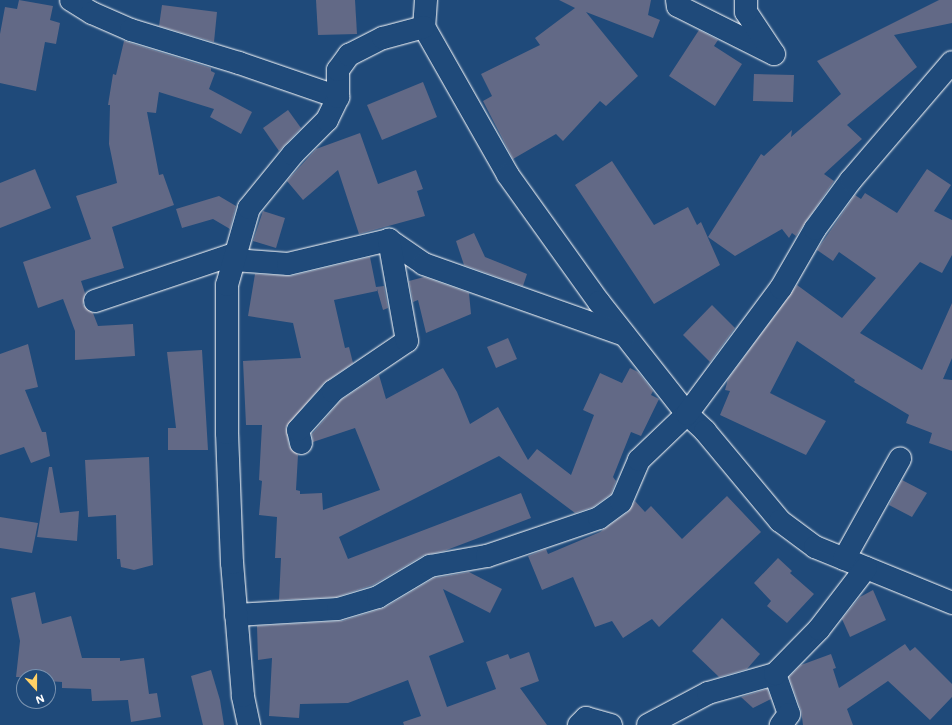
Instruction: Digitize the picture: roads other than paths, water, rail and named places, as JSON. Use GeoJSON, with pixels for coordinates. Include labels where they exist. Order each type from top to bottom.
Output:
{"type":"FeatureCollection","features":[{"type":"Feature","properties":{"kind":"street"},"geometry":{"type":"LineString","coordinates":[[71,0],[92,13],[131,30],[240,63],[338,97]]}},
{"type":"Feature","properties":{"kind":"street"},"geometry":{"type":"LineString","coordinates":[[426,0],[424,27],[508,174],[624,335],[687,414],[706,431],[780,521],[815,547],[952,603]]}},
{"type":"Feature","properties":{"kind":"street"},"geometry":{"type":"LineString","coordinates":[[677,0],[678,6],[774,54],[746,12],[746,0]]}},
{"type":"Feature","properties":{"kind":"street"},"geometry":{"type":"LineString","coordinates":[[249,725],[243,696],[232,563],[227,373],[227,285],[248,208],[293,154],[327,120],[338,97],[338,70],[349,55],[383,38],[424,27]]}},
{"type":"Feature","properties":{"kind":"street"},"geometry":{"type":"LineString","coordinates":[[236,615],[338,609],[378,597],[430,566],[487,556],[599,518],[621,502],[639,460],[687,414],[781,288],[815,230],[851,180],[952,62]]}},
{"type":"Feature","properties":{"kind":"street"},"geometry":{"type":"LineString","coordinates":[[95,302],[235,257],[288,264],[389,240],[424,264],[624,335]]}},
{"type":"Feature","properties":{"kind":"street"},"geometry":{"type":"LineString","coordinates":[[301,443],[298,430],[333,390],[407,341],[389,240]]}},
{"type":"Feature","properties":{"kind":"street"},"geometry":{"type":"LineString","coordinates":[[844,559],[900,459]]}},
{"type":"Feature","properties":{"kind":"street"},"geometry":{"type":"LineString","coordinates":[[648,725],[708,693],[776,674],[819,629],[866,568]]}},
{"type":"Feature","properties":{"kind":"street"},"geometry":{"type":"LineString","coordinates":[[776,674],[789,714],[781,725]]}},
{"type":"Feature","properties":{"kind":"street"},"geometry":{"type":"LineString","coordinates":[[579,725],[586,718],[611,725]]}}]}
